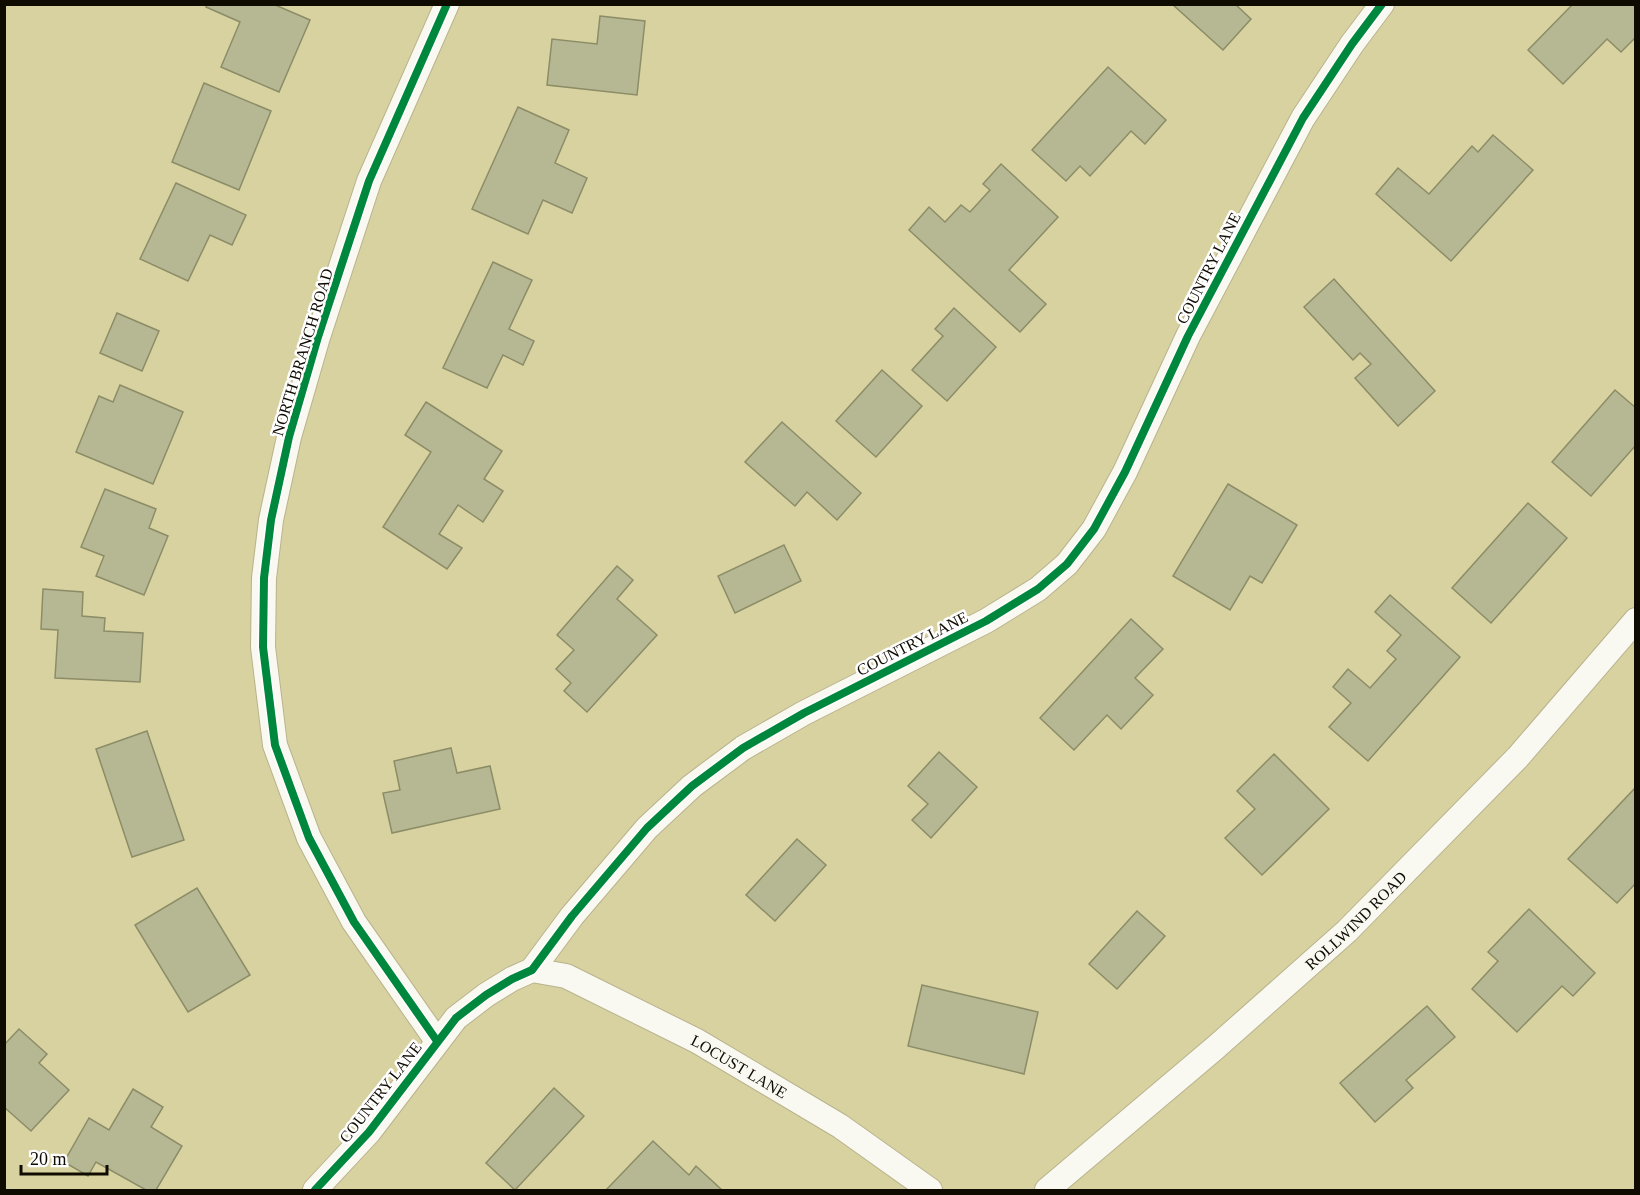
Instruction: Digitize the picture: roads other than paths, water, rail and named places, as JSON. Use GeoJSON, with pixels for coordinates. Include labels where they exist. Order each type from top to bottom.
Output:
{"type":"FeatureCollection","features":[{"type":"Feature","properties":{"kind":"street","name":"NORTH BRANCH ROAD"},"geometry":{"type":"LineString","coordinates":[[437,1041],[354,922],[309,838],[275,745],[263,647],[264,578],[271,520],[289,437],[318,337],[369,181],[447,4]]}},
{"type":"Feature","properties":{"kind":"street","name":"COUNTRY LANE"},"geometry":{"type":"LineString","coordinates":[[315,1191],[369,1132],[456,1018],[512,978],[532,970],[572,916],[647,828],[692,786],[743,748],[804,713],[986,621],[1038,589],[1067,564],[1094,529],[1125,472],[1188,336],[1302,118],[1382,4]]}},
{"type":"Feature","properties":{"kind":"street","name":"ROLLWIND ROAD"},"geometry":{"type":"LineString","coordinates":[[1047,1191],[1215,1048],[1347,931],[1518,757],[1635,620]]}},
{"type":"Feature","properties":{"kind":"street","name":"LOCUST LANE"},"geometry":{"type":"LineString","coordinates":[[532,970],[566,976],[697,1041],[840,1126],[930,1191]]}}]}
